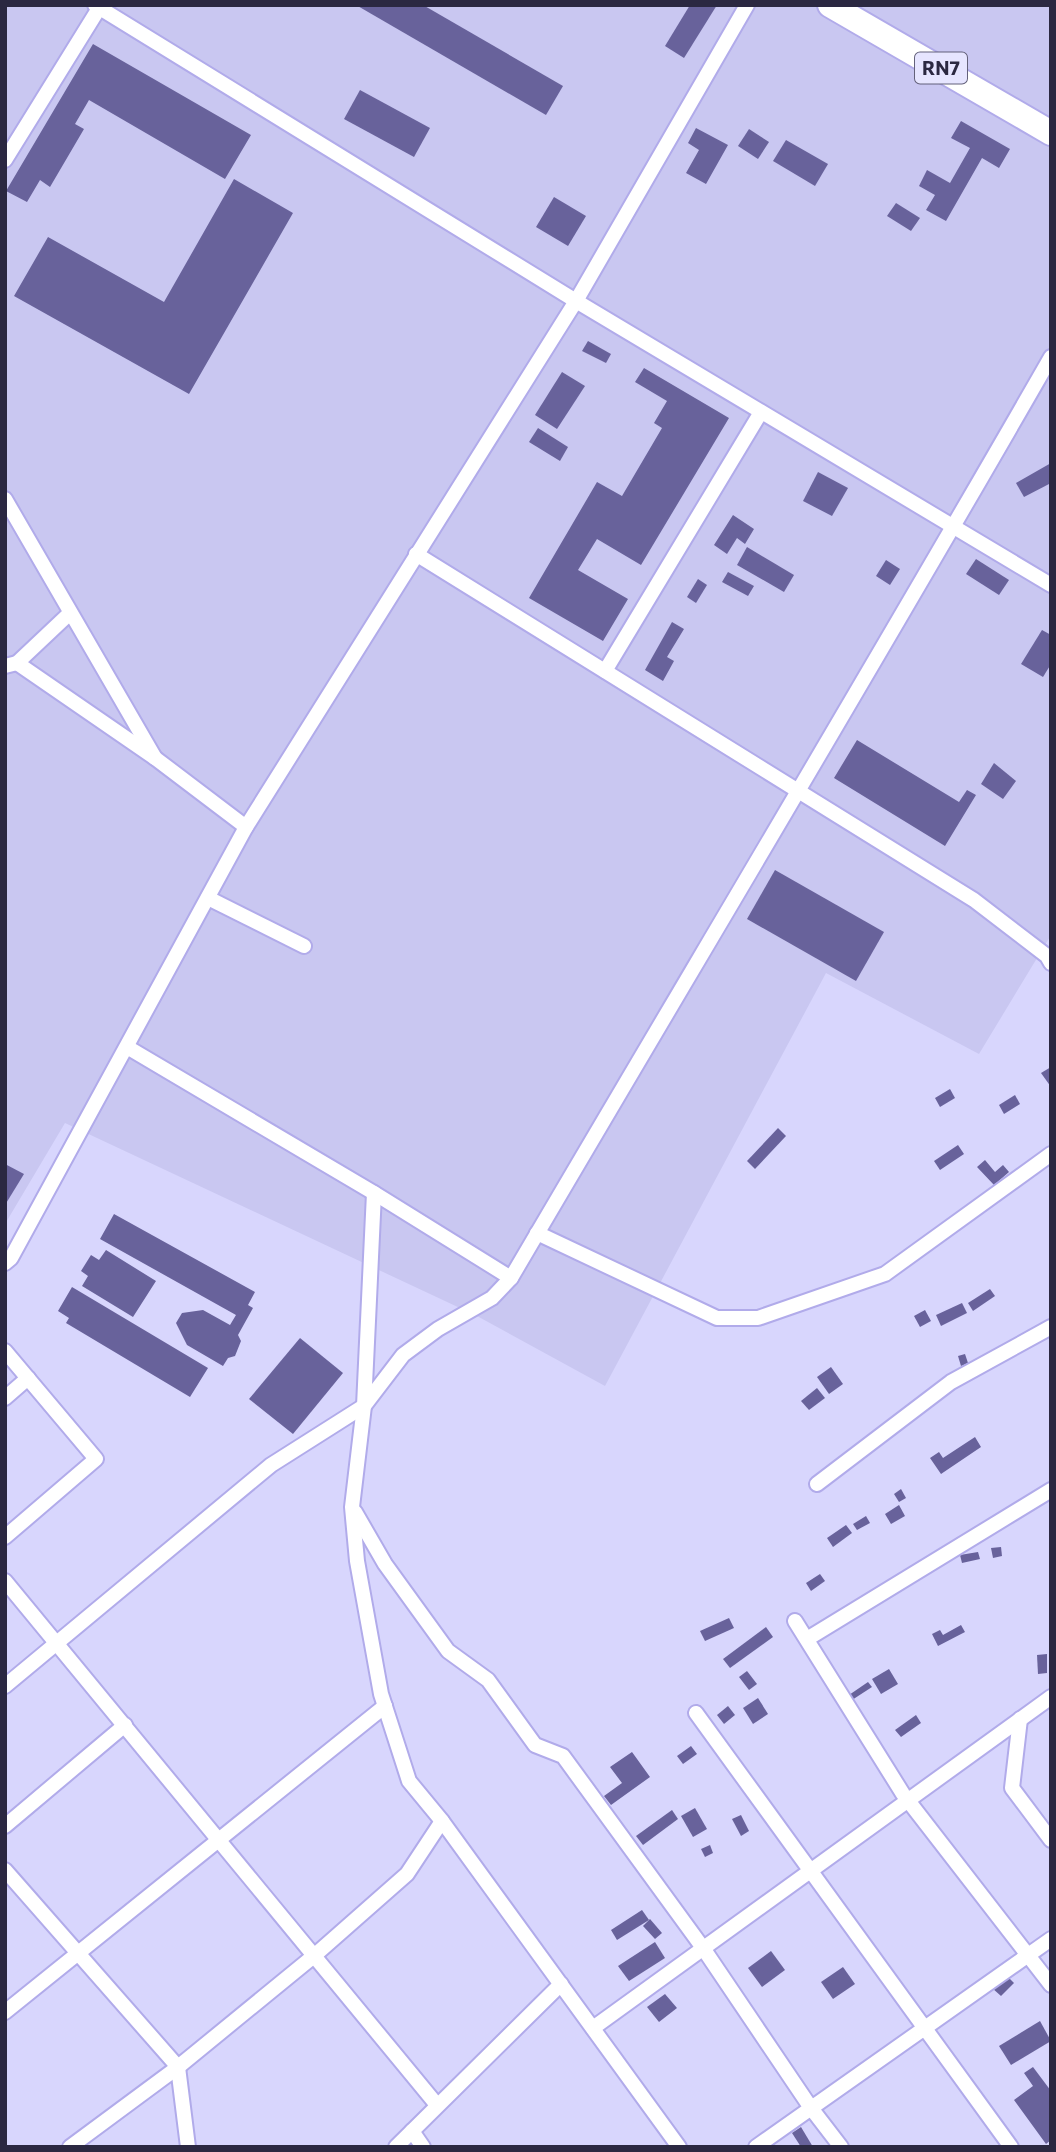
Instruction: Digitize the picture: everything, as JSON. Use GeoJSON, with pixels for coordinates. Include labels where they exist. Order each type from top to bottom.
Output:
{"type":"FeatureCollection","features":[{"type":"Feature","properties":{"kind":"highway","name":"RN7"},"geometry":{"type":"LineString","coordinates":[[830,5],[1051,133]]}},
{"type":"Feature","properties":{"kind":"street"},"geometry":{"type":"LineString","coordinates":[[5,1262],[11,1258],[246,827],[576,301],[747,5]]}},
{"type":"Feature","properties":{"kind":"street"},"geometry":{"type":"LineString","coordinates":[[5,160],[99,6],[576,301],[1051,586]]}},
{"type":"Feature","properties":{"kind":"street"},"geometry":{"type":"LineString","coordinates":[[5,1686],[271,1465],[364,1406],[404,1355],[438,1329],[492,1298],[511,1278],[1051,357]]}},
{"type":"Feature","properties":{"kind":"street"},"geometry":{"type":"LineString","coordinates":[[605,671],[761,412]]}},
{"type":"Feature","properties":{"kind":"street"},"geometry":{"type":"LineString","coordinates":[[5,499],[155,758]]}},
{"type":"Feature","properties":{"kind":"street"},"geometry":{"type":"LineString","coordinates":[[416,554],[974,900],[1051,962]]}},
{"type":"Feature","properties":{"kind":"street"},"geometry":{"type":"LineString","coordinates":[[70,613],[11,664],[155,758],[246,827]]}},
{"type":"Feature","properties":{"kind":"street"},"geometry":{"type":"LineString","coordinates":[[208,898],[304,946]]}},
{"type":"Feature","properties":{"kind":"street"},"geometry":{"type":"LineString","coordinates":[[127,1047],[374,1193],[511,1278]]}},
{"type":"Feature","properties":{"kind":"street"},"geometry":{"type":"LineString","coordinates":[[537,1233],[717,1318],[758,1318],[885,1274],[1051,1154]]}},
{"type":"Feature","properties":{"kind":"street"},"geometry":{"type":"LineString","coordinates":[[374,1193],[364,1406],[352,1507],[357,1561],[385,1706],[409,1781],[442,1821],[679,2147]]}},
{"type":"Feature","properties":{"kind":"street"},"geometry":{"type":"LineString","coordinates":[[817,1484],[951,1382],[1051,1327]]}},
{"type":"Feature","properties":{"kind":"street"},"geometry":{"type":"LineString","coordinates":[[5,1351],[96,1459],[5,1537]]}},
{"type":"Feature","properties":{"kind":"street"},"geometry":{"type":"LineString","coordinates":[[5,1398],[28,1378]]}},
{"type":"Feature","properties":{"kind":"street"},"geometry":{"type":"LineString","coordinates":[[807,1639],[1051,1490]]}},
{"type":"Feature","properties":{"kind":"street"},"geometry":{"type":"LineString","coordinates":[[352,1507],[385,1564],[448,1651],[488,1680],[535,1745],[563,1756],[703,1948],[811,2108],[841,2147]]}},
{"type":"Feature","properties":{"kind":"street"},"geometry":{"type":"LineString","coordinates":[[5,1581],[437,2105]]}},
{"type":"Feature","properties":{"kind":"street"},"geometry":{"type":"LineString","coordinates":[[795,1621],[908,1800],[1051,1985]]}},
{"type":"Feature","properties":{"kind":"street"},"geometry":{"type":"LineString","coordinates":[[593,2028],[1051,1697]]}},
{"type":"Feature","properties":{"kind":"street"},"geometry":{"type":"LineString","coordinates":[[5,2012],[385,1706]]}},
{"type":"Feature","properties":{"kind":"street"},"geometry":{"type":"LineString","coordinates":[[696,1713],[1011,2147]]}},
{"type":"Feature","properties":{"kind":"street"},"geometry":{"type":"LineString","coordinates":[[1020,1719],[1012,1788],[1051,1840]]}},
{"type":"Feature","properties":{"kind":"street"},"geometry":{"type":"LineString","coordinates":[[5,1826],[125,1725]]}},
{"type":"Feature","properties":{"kind":"street"},"geometry":{"type":"LineString","coordinates":[[70,2147],[177,2067],[315,1955],[407,1874],[442,1821]]}},
{"type":"Feature","properties":{"kind":"street"},"geometry":{"type":"LineString","coordinates":[[5,1870],[177,2067],[188,2147]]}},
{"type":"Feature","properties":{"kind":"street"},"geometry":{"type":"LineString","coordinates":[[756,2147],[1051,1939]]}},
{"type":"Feature","properties":{"kind":"street"},"geometry":{"type":"LineString","coordinates":[[396,2147],[561,1984]]}},
{"type":"Feature","properties":{"kind":"street"},"geometry":{"type":"LineString","coordinates":[[412,2131],[423,2147]]}},
{"type":"Feature","properties":{"kind":"shaded area"},"geometry":{"type":"Polygon","coordinates":[[[5,5],[1051,5],[1051,935],[979,1054],[826,973],[605,1386],[477,1316],[65,1123],[5,1224],[5,5]]]}},
{"type":"Feature","properties":{"kind":"building"},"geometry":{"type":"Polygon","coordinates":[[[356,5],[423,5],[563,86],[546,115],[356,5]]]}},
{"type":"Feature","properties":{"kind":"building"},"geometry":{"type":"Polygon","coordinates":[[[690,5],[717,5],[684,58],[665,46],[690,5]]]}},
{"type":"Feature","properties":{"kind":"building"},"geometry":{"type":"Polygon","coordinates":[[[93,44],[251,135],[225,179],[89,100],[75,124],[84,129],[50,187],[40,180],[27,202],[6,191],[93,44]]]}},
{"type":"Feature","properties":{"kind":"building"},"geometry":{"type":"Polygon","coordinates":[[[360,90],[430,128],[414,157],[344,119],[360,90]]]}},
{"type":"Feature","properties":{"kind":"building"},"geometry":{"type":"Polygon","coordinates":[[[961,121],[1010,149],[999,168],[982,158],[946,221],[926,210],[935,195],[919,186],[927,170],[950,183],[970,148],[951,138],[961,121]]]}},
{"type":"Feature","properties":{"kind":"building"},"geometry":{"type":"Polygon","coordinates":[[[696,128],[728,145],[706,184],[686,173],[699,150],[688,143],[696,128]]]}},
{"type":"Feature","properties":{"kind":"building"},"geometry":{"type":"Polygon","coordinates":[[[749,129],[769,142],[758,159],[738,146],[749,129]]]}},
{"type":"Feature","properties":{"kind":"building"},"geometry":{"type":"Polygon","coordinates":[[[786,140],[828,164],[815,186],[773,161],[786,140]]]}},
{"type":"Feature","properties":{"kind":"building"},"geometry":{"type":"Polygon","coordinates":[[[234,179],[293,213],[189,394],[14,296],[48,237],[164,302],[234,179]]]}},
{"type":"Feature","properties":{"kind":"building"},"geometry":{"type":"Polygon","coordinates":[[[554,197],[586,216],[568,246],[536,227],[554,197]]]}},
{"type":"Feature","properties":{"kind":"building"},"geometry":{"type":"Polygon","coordinates":[[[896,203],[920,218],[911,231],[887,216],[896,203]]]}},
{"type":"Feature","properties":{"kind":"building"},"geometry":{"type":"Polygon","coordinates":[[[588,341],[611,354],[606,363],[582,351],[588,341]]]}},
{"type":"Feature","properties":{"kind":"building"},"geometry":{"type":"Polygon","coordinates":[[[644,368],[729,418],[641,565],[597,539],[578,570],[628,599],[603,641],[529,598],[597,482],[622,496],[662,428],[654,423],[667,401],[635,382],[644,368]]]}},
{"type":"Feature","properties":{"kind":"building"},"geometry":{"type":"Polygon","coordinates":[[[562,372],[585,386],[557,429],[535,415],[562,372]]]}},
{"type":"Feature","properties":{"kind":"building"},"geometry":{"type":"Polygon","coordinates":[[[538,428],[568,447],[560,461],[529,442],[538,428]]]}},
{"type":"Feature","properties":{"kind":"building"},"geometry":{"type":"Polygon","coordinates":[[[1051,463],[1051,483],[1024,497],[1016,483],[1051,463]]]}},
{"type":"Feature","properties":{"kind":"building"},"geometry":{"type":"Polygon","coordinates":[[[818,472],[848,488],[832,516],[803,501],[818,472]]]}},
{"type":"Feature","properties":{"kind":"building"},"geometry":{"type":"Polygon","coordinates":[[[733,515],[754,529],[745,544],[737,538],[727,554],[714,545],[733,515]]]}},
{"type":"Feature","properties":{"kind":"building"},"geometry":{"type":"Polygon","coordinates":[[[747,547],[794,575],[784,592],[737,565],[747,547]]]}},
{"type":"Feature","properties":{"kind":"building"},"geometry":{"type":"Polygon","coordinates":[[[976,559],[1009,580],[999,595],[966,574],[976,559]]]}},
{"type":"Feature","properties":{"kind":"building"},"geometry":{"type":"Polygon","coordinates":[[[886,560],[900,569],[890,585],[876,576],[886,560]]]}},
{"type":"Feature","properties":{"kind":"building"},"geometry":{"type":"Polygon","coordinates":[[[728,572],[754,586],[748,596],[722,582],[728,572]]]}},
{"type":"Feature","properties":{"kind":"building"},"geometry":{"type":"Polygon","coordinates":[[[698,579],[707,585],[696,603],[687,597],[698,579]]]}},
{"type":"Feature","properties":{"kind":"building"},"geometry":{"type":"Polygon","coordinates":[[[672,622],[684,629],[667,657],[674,661],[663,681],[645,670],[672,622]]]}},
{"type":"Feature","properties":{"kind":"building"},"geometry":{"type":"Polygon","coordinates":[[[1042,630],[1051,635],[1051,664],[1043,677],[1021,664],[1042,630]]]}},
{"type":"Feature","properties":{"kind":"building"},"geometry":{"type":"Polygon","coordinates":[[[857,740],[959,802],[967,790],[976,795],[945,846],[834,778],[857,740]]]}},
{"type":"Feature","properties":{"kind":"building"},"geometry":{"type":"Polygon","coordinates":[[[994,763],[1016,781],[1003,799],[981,784],[994,763]]]}},
{"type":"Feature","properties":{"kind":"building"},"geometry":{"type":"Polygon","coordinates":[[[775,870],[884,932],[856,981],[747,919],[775,870]]]}},
{"type":"Feature","properties":{"kind":"building"},"geometry":{"type":"Polygon","coordinates":[[[1051,1067],[1051,1087],[1041,1073],[1051,1067]]]}},
{"type":"Feature","properties":{"kind":"building"},"geometry":{"type":"Polygon","coordinates":[[[950,1089],[955,1098],[940,1107],[935,1098],[950,1089]]]}},
{"type":"Feature","properties":{"kind":"building"},"geometry":{"type":"Polygon","coordinates":[[[1015,1095],[1020,1104],[1004,1114],[999,1105],[1015,1095]]]}},
{"type":"Feature","properties":{"kind":"building"},"geometry":{"type":"Polygon","coordinates":[[[778,1128],[786,1136],[755,1169],[747,1161],[778,1128]]]}},
{"type":"Feature","properties":{"kind":"building"},"geometry":{"type":"Polygon","coordinates":[[[958,1145],[964,1154],[940,1170],[934,1161],[958,1145]]]}},
{"type":"Feature","properties":{"kind":"building"},"geometry":{"type":"Polygon","coordinates":[[[985,1160],[995,1172],[1003,1165],[1009,1172],[994,1185],[977,1167],[985,1160]]]}},
{"type":"Feature","properties":{"kind":"building"},"geometry":{"type":"Polygon","coordinates":[[[5,1164],[24,1174],[5,1205],[5,1164]]]}},
{"type":"Feature","properties":{"kind":"building"},"geometry":{"type":"Polygon","coordinates":[[[114,1214],[255,1292],[248,1305],[253,1308],[238,1335],[241,1341],[235,1356],[228,1358],[223,1366],[187,1345],[176,1323],[182,1313],[203,1310],[230,1325],[236,1315],[100,1239],[114,1214]]]}},
{"type":"Feature","properties":{"kind":"building"},"geometry":{"type":"Polygon","coordinates":[[[106,1250],[156,1281],[133,1317],[82,1286],[88,1276],[81,1271],[91,1255],[99,1260],[106,1250]]]}},
{"type":"Feature","properties":{"kind":"building"},"geometry":{"type":"Polygon","coordinates":[[[72,1287],[208,1368],[190,1397],[66,1323],[69,1318],[58,1311],[72,1287]]]}},
{"type":"Feature","properties":{"kind":"building"},"geometry":{"type":"Polygon","coordinates":[[[990,1289],[995,1296],[973,1311],[968,1303],[990,1289]]]}},
{"type":"Feature","properties":{"kind":"building"},"geometry":{"type":"Polygon","coordinates":[[[962,1303],[967,1313],[941,1326],[936,1315],[962,1303]]]}},
{"type":"Feature","properties":{"kind":"building"},"geometry":{"type":"Polygon","coordinates":[[[925,1310],[931,1321],[920,1327],[914,1316],[925,1310]]]}},
{"type":"Feature","properties":{"kind":"building"},"geometry":{"type":"Polygon","coordinates":[[[300,1338],[343,1373],[293,1434],[249,1399],[300,1338]]]}},
{"type":"Feature","properties":{"kind":"building"},"geometry":{"type":"Polygon","coordinates":[[[965,1354],[968,1363],[961,1366],[958,1356],[965,1354]]]}},
{"type":"Feature","properties":{"kind":"building"},"geometry":{"type":"Polygon","coordinates":[[[831,1367],[843,1384],[829,1394],[817,1377],[831,1367]]]}},
{"type":"Feature","properties":{"kind":"building"},"geometry":{"type":"Polygon","coordinates":[[[817,1388],[825,1398],[809,1410],[801,1401],[817,1388]]]}},
{"type":"Feature","properties":{"kind":"building"},"geometry":{"type":"Polygon","coordinates":[[[975,1437],[981,1447],[941,1474],[930,1458],[939,1452],[943,1458],[975,1437]]]}},
{"type":"Feature","properties":{"kind":"building"},"geometry":{"type":"Polygon","coordinates":[[[901,1489],[906,1498],[899,1502],[894,1494],[901,1489]]]}},
{"type":"Feature","properties":{"kind":"building"},"geometry":{"type":"Polygon","coordinates":[[[899,1505],[905,1516],[891,1524],[885,1514],[899,1505]]]}},
{"type":"Feature","properties":{"kind":"building"},"geometry":{"type":"Polygon","coordinates":[[[866,1516],[870,1523],[857,1530],[853,1524],[866,1516]]]}},
{"type":"Feature","properties":{"kind":"building"},"geometry":{"type":"Polygon","coordinates":[[[846,1525],[852,1533],[833,1547],[827,1538],[846,1525]]]}},
{"type":"Feature","properties":{"kind":"building"},"geometry":{"type":"Polygon","coordinates":[[[1001,1547],[1002,1556],[993,1558],[991,1548],[1001,1547]]]}},
{"type":"Feature","properties":{"kind":"building"},"geometry":{"type":"Polygon","coordinates":[[[978,1552],[980,1559],[962,1563],[960,1555],[978,1552]]]}},
{"type":"Feature","properties":{"kind":"building"},"geometry":{"type":"Polygon","coordinates":[[[820,1574],[825,1581],[811,1591],[806,1583],[820,1574]]]}},
{"type":"Feature","properties":{"kind":"building"},"geometry":{"type":"Polygon","coordinates":[[[729,1618],[734,1628],[705,1641],[700,1631],[729,1618]]]}},
{"type":"Feature","properties":{"kind":"building"},"geometry":{"type":"Polygon","coordinates":[[[961,1625],[965,1632],[938,1646],[932,1634],[940,1630],[943,1635],[961,1625]]]}},
{"type":"Feature","properties":{"kind":"building"},"geometry":{"type":"Polygon","coordinates":[[[766,1627],[773,1637],[730,1668],[723,1659],[766,1627]]]}},
{"type":"Feature","properties":{"kind":"building"},"geometry":{"type":"Polygon","coordinates":[[[1047,1654],[1047,1673],[1038,1674],[1037,1655],[1047,1654]]]}},
{"type":"Feature","properties":{"kind":"building"},"geometry":{"type":"Polygon","coordinates":[[[889,1669],[898,1684],[881,1694],[872,1679],[889,1669]]]}},
{"type":"Feature","properties":{"kind":"building"},"geometry":{"type":"Polygon","coordinates":[[[747,1671],[757,1684],[749,1690],[739,1677],[747,1671]]]}},
{"type":"Feature","properties":{"kind":"building"},"geometry":{"type":"Polygon","coordinates":[[[868,1682],[872,1687],[852,1700],[849,1695],[868,1682]]]}},
{"type":"Feature","properties":{"kind":"building"},"geometry":{"type":"Polygon","coordinates":[[[758,1698],[768,1714],[753,1724],[743,1708],[758,1698]]]}},
{"type":"Feature","properties":{"kind":"building"},"geometry":{"type":"Polygon","coordinates":[[[728,1706],[735,1715],[724,1724],[717,1715],[728,1706]]]}},
{"type":"Feature","properties":{"kind":"building"},"geometry":{"type":"Polygon","coordinates":[[[916,1715],[921,1723],[901,1737],[895,1730],[916,1715]]]}},
{"type":"Feature","properties":{"kind":"building"},"geometry":{"type":"Polygon","coordinates":[[[691,1746],[697,1754],[683,1764],[677,1756],[691,1746]]]}},
{"type":"Feature","properties":{"kind":"building"},"geometry":{"type":"Polygon","coordinates":[[[632,1752],[650,1777],[611,1805],[604,1796],[622,1783],[610,1767],[632,1752]]]}},
{"type":"Feature","properties":{"kind":"building"},"geometry":{"type":"Polygon","coordinates":[[[695,1808],[707,1829],[693,1837],[681,1816],[695,1808]]]}},
{"type":"Feature","properties":{"kind":"building"},"geometry":{"type":"Polygon","coordinates":[[[672,1810],[678,1819],[643,1845],[636,1836],[672,1810]]]}},
{"type":"Feature","properties":{"kind":"building"},"geometry":{"type":"Polygon","coordinates":[[[741,1815],[749,1831],[741,1836],[732,1819],[741,1815]]]}},
{"type":"Feature","properties":{"kind":"building"},"geometry":{"type":"Polygon","coordinates":[[[710,1845],[713,1853],[705,1857],[701,1849],[710,1845]]]}},
{"type":"Feature","properties":{"kind":"building"},"geometry":{"type":"Polygon","coordinates":[[[642,1910],[649,1920],[617,1940],[611,1930],[642,1910]]]}},
{"type":"Feature","properties":{"kind":"building"},"geometry":{"type":"Polygon","coordinates":[[[650,1919],[662,1933],[655,1939],[643,1926],[650,1919]]]}},
{"type":"Feature","properties":{"kind":"building"},"geometry":{"type":"Polygon","coordinates":[[[655,1942],[665,1958],[629,1981],[618,1966],[655,1942]]]}},
{"type":"Feature","properties":{"kind":"building"},"geometry":{"type":"Polygon","coordinates":[[[771,1951],[785,1970],[762,1987],[748,1968],[771,1951]]]}},
{"type":"Feature","properties":{"kind":"building"},"geometry":{"type":"Polygon","coordinates":[[[843,1967],[855,1984],[833,1999],[821,1982],[843,1967]]]}},
{"type":"Feature","properties":{"kind":"building"},"geometry":{"type":"Polygon","coordinates":[[[1006,1975],[1014,1983],[1001,1996],[992,1988],[1006,1975]]]}},
{"type":"Feature","properties":{"kind":"building"},"geometry":{"type":"Polygon","coordinates":[[[665,1994],[677,2008],[659,2022],[647,2007],[665,1994]]]}},
{"type":"Feature","properties":{"kind":"building"},"geometry":{"type":"Polygon","coordinates":[[[1040,2021],[1051,2041],[1011,2065],[999,2046],[1040,2021]]]}},
{"type":"Feature","properties":{"kind":"building"},"geometry":{"type":"Polygon","coordinates":[[[1033,2067],[1051,2091],[1051,2140],[1046,2144],[1014,2100],[1033,2086],[1024,2073],[1033,2067]]]}},
{"type":"Feature","properties":{"kind":"building"},"geometry":{"type":"Polygon","coordinates":[[[801,2127],[813,2147],[801,2147],[792,2133],[801,2127]]]}}]}
